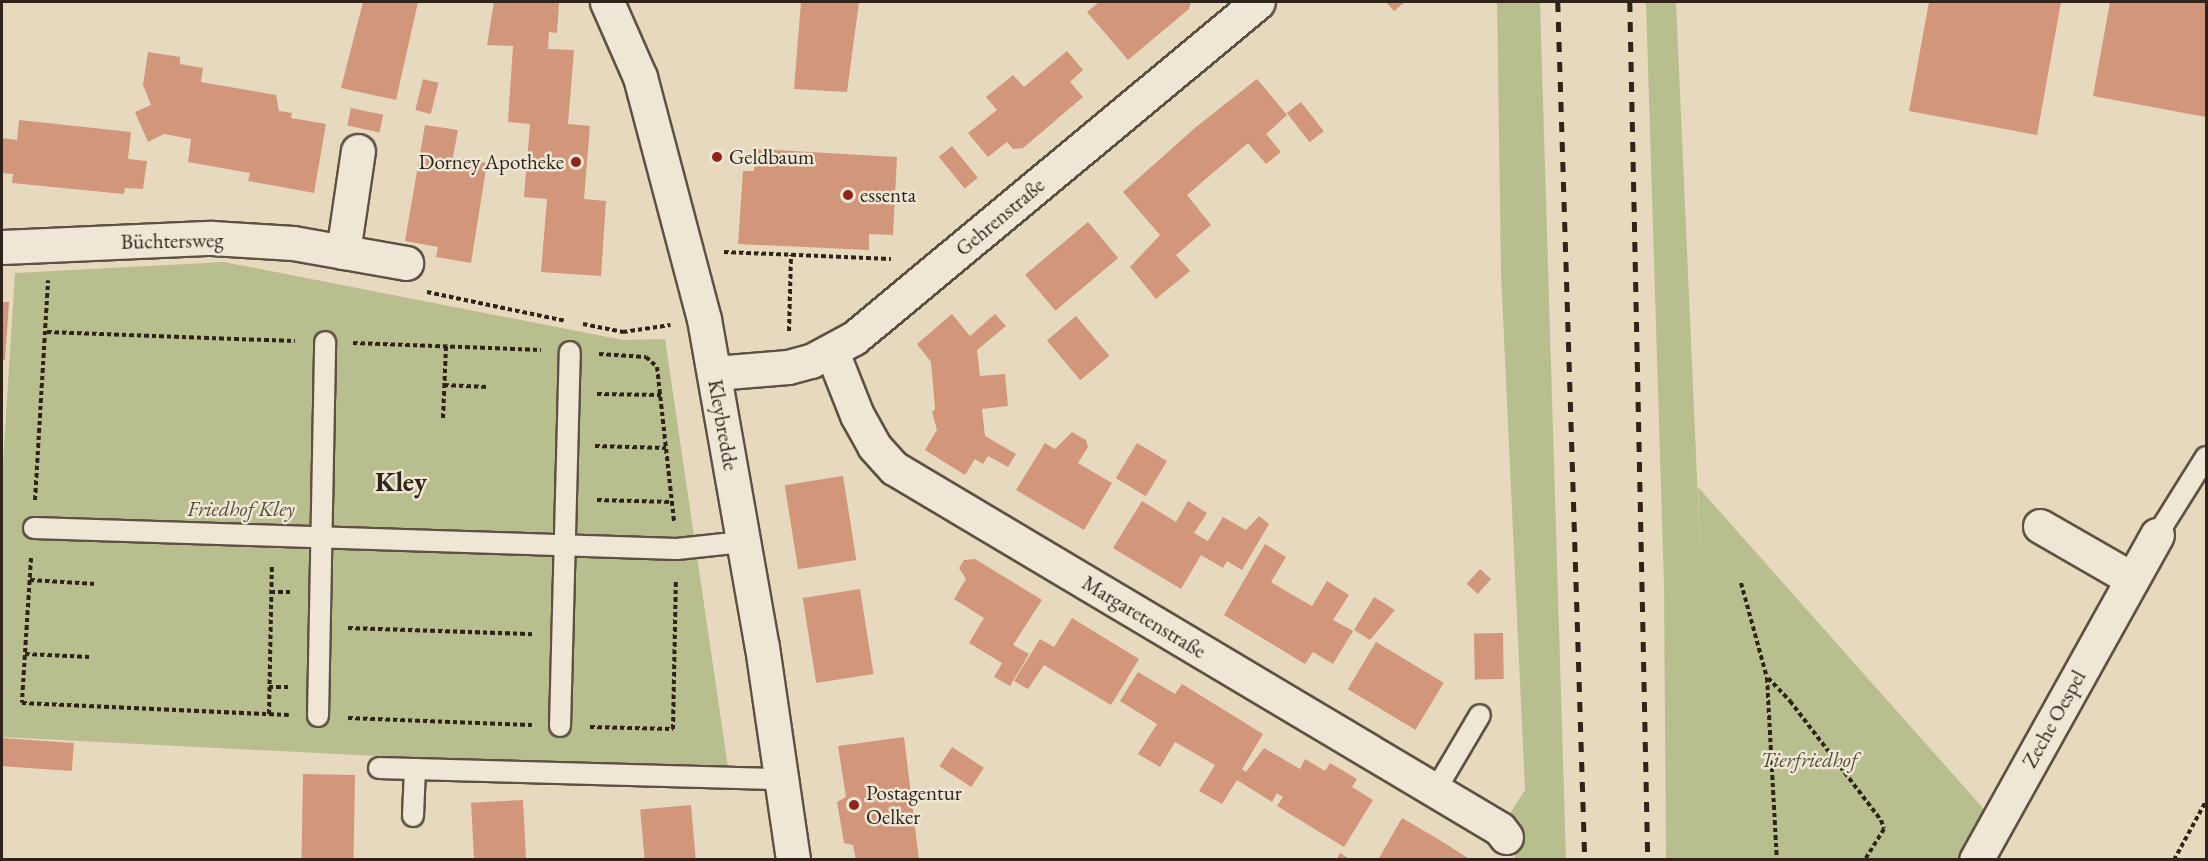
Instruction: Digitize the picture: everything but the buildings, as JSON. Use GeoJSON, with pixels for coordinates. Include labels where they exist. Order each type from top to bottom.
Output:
{"type":"FeatureCollection","features":[{"type":"Feature","properties":{"kind":"street","name":"Kleybredde"},"geometry":{"type":"LineString","coordinates":[[606,2],[640,77],[704,319],[715,373],[782,779],[793,860]]}},
{"type":"Feature","properties":{"kind":"street","name":"Gehrenstraße"},"geometry":{"type":"LineString","coordinates":[[715,373],[788,367],[832,352],[854,338],[1258,2]]}},
{"type":"Feature","properties":{"kind":"street"},"geometry":{"type":"LineString","coordinates":[[343,252],[358,151]]}},
{"type":"Feature","properties":{"kind":"street","name":"Büchtersweg"},"geometry":{"type":"LineString","coordinates":[[2,247],[212,238],[293,243],[406,263]]}},
{"type":"Feature","properties":{"kind":"street","name":"Margaretenstraße"},"geometry":{"type":"LineString","coordinates":[[832,352],[857,415],[874,446],[894,468],[1435,791],[1506,837]]}},
{"type":"Feature","properties":{"kind":"street"},"geometry":{"type":"LineString","coordinates":[[2040,526],[2132,579]]}},
{"type":"Feature","properties":{"kind":"street","name":"Zeche Oespel"},"geometry":{"type":"LineString","coordinates":[[1976,860],[2157,535]]}},
{"type":"Feature","properties":{"kind":"lane"},"geometry":{"type":"LineString","coordinates":[[318,716],[325,342]]}},
{"type":"Feature","properties":{"kind":"lane"},"geometry":{"type":"LineString","coordinates":[[560,726],[570,352]]}},
{"type":"Feature","properties":{"kind":"lane"},"geometry":{"type":"LineString","coordinates":[[2157,535],[2206,457]]}},
{"type":"Feature","properties":{"kind":"lane"},"geometry":{"type":"LineString","coordinates":[[34,528],[676,549],[743,542]]}},
{"type":"Feature","properties":{"kind":"lane"},"geometry":{"type":"LineString","coordinates":[[1435,791],[1480,715]]}},
{"type":"Feature","properties":{"kind":"lane"},"geometry":{"type":"LineString","coordinates":[[379,768],[782,779]]}},
{"type":"Feature","properties":{"kind":"lane"},"geometry":{"type":"LineString","coordinates":[[413,816],[415,769]]}},
{"type":"Feature","properties":{"kind":"path"},"geometry":{"type":"LineString","coordinates":[[22,703],[47,332],[48,245]]}},
{"type":"Feature","properties":{"kind":"path"},"geometry":{"type":"LineString","coordinates":[[685,250],[892,259],[912,289]]}},
{"type":"Feature","properties":{"kind":"path"},"geometry":{"type":"LineString","coordinates":[[788,367],[791,255]]}},
{"type":"Feature","properties":{"kind":"path"},"geometry":{"type":"LineString","coordinates":[[406,263],[417,290],[623,332],[704,319]]}},
{"type":"Feature","properties":{"kind":"path"},"geometry":{"type":"LineString","coordinates":[[443,418],[446,346]]}},
{"type":"Feature","properties":{"kind":"path"},"geometry":{"type":"LineString","coordinates":[[570,352],[651,359],[657,367],[676,549],[673,729]]}},
{"type":"Feature","properties":{"kind":"path"},"geometry":{"type":"LineString","coordinates":[[444,385],[488,387]]}},
{"type":"Feature","properties":{"kind":"path"},"geometry":{"type":"LineString","coordinates":[[569,394],[661,394]]}},
{"type":"Feature","properties":{"kind":"path"},"geometry":{"type":"LineString","coordinates":[[568,445],[666,448]]}},
{"type":"Feature","properties":{"kind":"path"},"geometry":{"type":"LineString","coordinates":[[566,499],[672,502]]}},
{"type":"Feature","properties":{"kind":"path"},"geometry":{"type":"LineString","coordinates":[[269,714],[272,536]]}},
{"type":"Feature","properties":{"kind":"path"},"geometry":{"type":"LineString","coordinates":[[30,580],[96,584]]}},
{"type":"Feature","properties":{"kind":"path"},"geometry":{"type":"LineString","coordinates":[[1741,583],[1767,678],[1777,860]]}},
{"type":"Feature","properties":{"kind":"path"},"geometry":{"type":"LineString","coordinates":[[320,627],[563,635]]}},
{"type":"Feature","properties":{"kind":"path"},"geometry":{"type":"LineString","coordinates":[[25,654],[90,657]]}},
{"type":"Feature","properties":{"kind":"path"},"geometry":{"type":"LineString","coordinates":[[1767,678],[1790,701],[1881,820],[1884,829],[1865,860]]}},
{"type":"Feature","properties":{"kind":"path"},"geometry":{"type":"LineString","coordinates":[[2174,860],[2206,801]]}},
{"type":"Feature","properties":{"kind":"green space"},"geometry":{"type":"Polygon","coordinates":[[[1497,2],[1540,2],[1566,859],[1515,859],[1515,834],[1505,821],[1525,790],[1501,273],[1497,2]]]}},
{"type":"Feature","properties":{"kind":"green space","name":"Tierfriedhof"},"geometry":{"type":"Polygon","coordinates":[[[1646,2],[1676,2],[1700,546],[1698,487],[1990,816],[1966,859],[1666,859],[1664,585],[1646,2]]]}},
{"type":"Feature","properties":{"kind":"green space","name":"Friedhof Kley"},"geometry":{"type":"Polygon","coordinates":[[[224,262],[623,340],[665,339],[729,774],[2,737],[2,479],[15,273],[224,262]]]}},
{"type":"Feature","properties":{"kind":"railway"},"geometry":{"type":"LineString","coordinates":[[1558,2],[1585,860]]}},
{"type":"Feature","properties":{"kind":"railway"},"geometry":{"type":"LineString","coordinates":[[1630,2],[1648,860]]}},
{"type":"Feature","properties":{"kind":"place","name":"Geldbaum"},"geometry":{"type":"Point","coordinates":[717,157]}},
{"type":"Feature","properties":{"kind":"place","name":"Dorney Apotheke"},"geometry":{"type":"Point","coordinates":[576,162]}},
{"type":"Feature","properties":{"kind":"place","name":"essenta"},"geometry":{"type":"Point","coordinates":[848,195]}},
{"type":"Feature","properties":{"kind":"place","name":"Postagentur Oelker"},"geometry":{"type":"Point","coordinates":[854,805]}},
{"type":"Feature","properties":{"kind":"district","name":"Kley"},"geometry":{"type":"Point","coordinates":[401,482]}}]}
